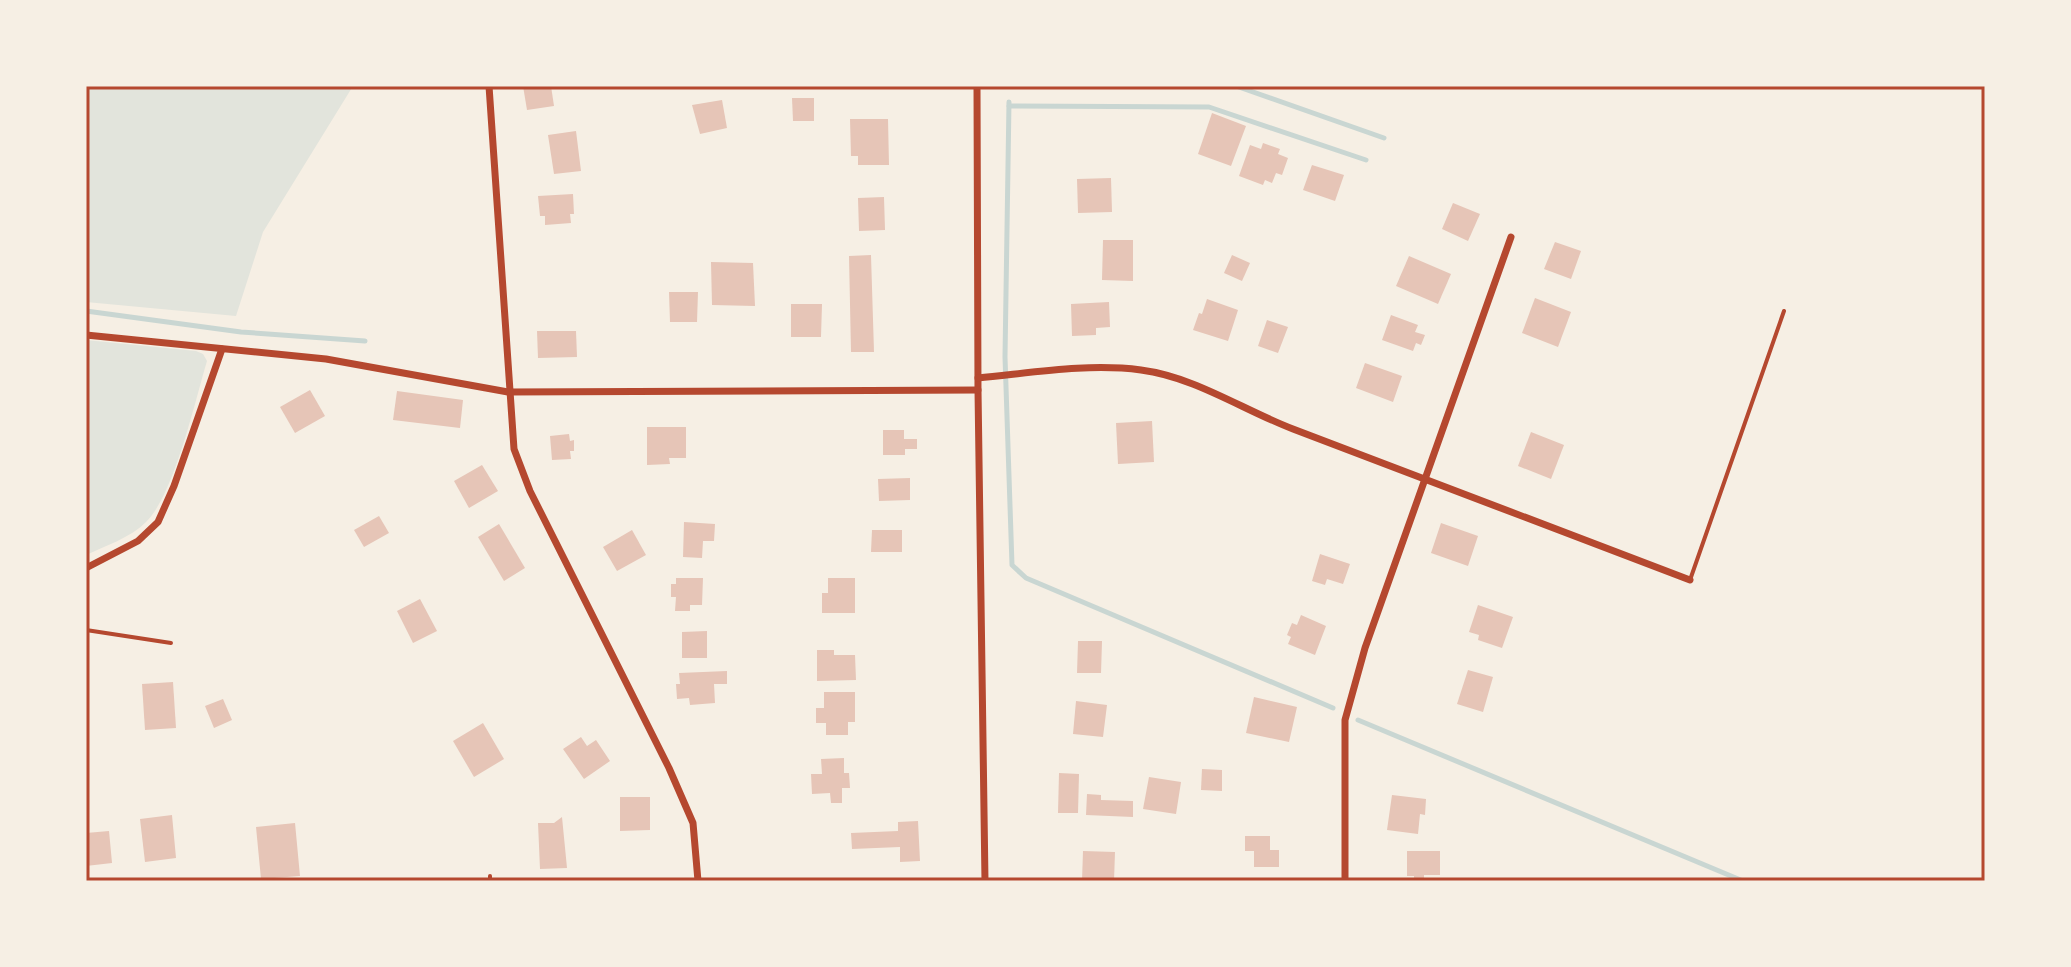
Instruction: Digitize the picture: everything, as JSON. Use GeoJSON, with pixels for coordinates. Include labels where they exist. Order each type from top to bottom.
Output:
{"type":"FeatureCollection","features":[{"type":"Feature","properties":{"kind":"street"},"geometry":{"type":"LineString","coordinates":[[489,86],[514,449],[530,491],[669,768],[693,823],[698,881]]}},
{"type":"Feature","properties":{"kind":"street"},"geometry":{"type":"LineString","coordinates":[[977,86],[985,881]]}},
{"type":"Feature","properties":{"kind":"street"},"geometry":{"type":"LineString","coordinates":[[1345,881],[1345,720],[1365,648],[1511,237]]}},
{"type":"Feature","properties":{"kind":"street"},"geometry":{"type":"LineString","coordinates":[[86,335],[326,359],[508,392],[978,390]]}},
{"type":"Feature","properties":{"kind":"street"},"geometry":{"type":"LineString","coordinates":[[86,568],[138,541],[158,522],[174,486],[222,349]]}},
{"type":"Feature","properties":{"kind":"street"},"geometry":{"type":"LineString","coordinates":[[978,378],[1082,369],[1141,370],[1178,379],[1284,425],[1690,580]]}},
{"type":"Feature","properties":{"kind":"lane"},"geometry":{"type":"LineString","coordinates":[[1690,580],[1784,311]]}},
{"type":"Feature","properties":{"kind":"lane"},"geometry":{"type":"LineString","coordinates":[[86,630],[171,643]]}},
{"type":"Feature","properties":{"kind":"shaded area"},"geometry":{"type":"Polygon","coordinates":[[[86,86],[353,86],[263,232],[236,316],[86,302],[86,86]]]}},
{"type":"Feature","properties":{"kind":"shaded area"},"geometry":{"type":"Polygon","coordinates":[[[86,340],[196,351],[203,354],[207,361],[174,470],[156,509],[133,533],[86,555],[86,340]]]}},
{"type":"Feature","properties":{"kind":"building"},"geometry":{"type":"Polygon","coordinates":[[[523,86],[551,86],[554,106],[527,110],[523,86]]]}},
{"type":"Feature","properties":{"kind":"building"},"geometry":{"type":"Polygon","coordinates":[[[792,98],[814,98],[814,121],[793,121],[792,98]]]}},
{"type":"Feature","properties":{"kind":"building"},"geometry":{"type":"Polygon","coordinates":[[[722,100],[727,128],[700,134],[692,105],[722,100]]]}},
{"type":"Feature","properties":{"kind":"building"},"geometry":{"type":"Polygon","coordinates":[[[1212,113],[1246,126],[1231,166],[1198,154],[1212,113]]]}},
{"type":"Feature","properties":{"kind":"building"},"geometry":{"type":"Polygon","coordinates":[[[850,119],[888,119],[889,165],[858,165],[858,156],[851,156],[850,119]]]}},
{"type":"Feature","properties":{"kind":"building"},"geometry":{"type":"Polygon","coordinates":[[[576,131],[581,171],[554,174],[548,135],[576,131]]]}},
{"type":"Feature","properties":{"kind":"building"},"geometry":{"type":"Polygon","coordinates":[[[1263,143],[1280,149],[1278,154],[1288,158],[1282,175],[1276,173],[1272,183],[1265,180],[1263,185],[1239,176],[1250,145],[1261,149],[1263,143]]]}},
{"type":"Feature","properties":{"kind":"building"},"geometry":{"type":"Polygon","coordinates":[[[1312,165],[1344,175],[1335,201],[1303,190],[1312,165]]]}},
{"type":"Feature","properties":{"kind":"building"},"geometry":{"type":"Polygon","coordinates":[[[1111,178],[1112,212],[1078,213],[1077,179],[1111,178]]]}},
{"type":"Feature","properties":{"kind":"building"},"geometry":{"type":"Polygon","coordinates":[[[573,194],[571,223],[545,225],[545,216],[540,216],[538,196],[573,194]]]}},
{"type":"Feature","properties":{"kind":"building"},"geometry":{"type":"Polygon","coordinates":[[[884,197],[885,230],[859,231],[858,198],[884,197]]]}},
{"type":"Feature","properties":{"kind":"building"},"geometry":{"type":"Polygon","coordinates":[[[1453,203],[1480,214],[1468,241],[1442,229],[1453,203]]]}},
{"type":"Feature","properties":{"kind":"building"},"geometry":{"type":"Polygon","coordinates":[[[1103,240],[1133,240],[1133,281],[1102,280],[1103,240]]]}},
{"type":"Feature","properties":{"kind":"building"},"geometry":{"type":"Polygon","coordinates":[[[1555,242],[1581,251],[1571,279],[1544,269],[1555,242]]]}},
{"type":"Feature","properties":{"kind":"building"},"geometry":{"type":"Polygon","coordinates":[[[871,255],[874,352],[851,352],[849,256],[871,255]]]}},
{"type":"Feature","properties":{"kind":"building"},"geometry":{"type":"Polygon","coordinates":[[[1232,255],[1250,263],[1242,281],[1224,273],[1232,255]]]}},
{"type":"Feature","properties":{"kind":"building"},"geometry":{"type":"Polygon","coordinates":[[[1409,256],[1451,274],[1438,304],[1396,286],[1409,256]]]}},
{"type":"Feature","properties":{"kind":"building"},"geometry":{"type":"Polygon","coordinates":[[[711,262],[753,263],[755,306],[712,305],[711,262]]]}},
{"type":"Feature","properties":{"kind":"building"},"geometry":{"type":"Polygon","coordinates":[[[669,292],[698,292],[697,322],[670,322],[669,292]]]}},
{"type":"Feature","properties":{"kind":"building"},"geometry":{"type":"Polygon","coordinates":[[[1535,298],[1571,312],[1558,347],[1522,333],[1535,298]]]}},
{"type":"Feature","properties":{"kind":"building"},"geometry":{"type":"Polygon","coordinates":[[[1207,299],[1238,310],[1228,341],[1193,330],[1207,299]]]}},
{"type":"Feature","properties":{"kind":"building"},"geometry":{"type":"Polygon","coordinates":[[[1109,302],[1110,327],[1096,328],[1096,335],[1072,336],[1071,304],[1109,302]]]}},
{"type":"Feature","properties":{"kind":"building"},"geometry":{"type":"Polygon","coordinates":[[[791,304],[822,304],[821,337],[791,337],[791,304]]]}},
{"type":"Feature","properties":{"kind":"building"},"geometry":{"type":"Polygon","coordinates":[[[1391,315],[1418,325],[1415,332],[1425,335],[1421,345],[1416,343],[1413,351],[1382,340],[1391,315]]]}},
{"type":"Feature","properties":{"kind":"building"},"geometry":{"type":"Polygon","coordinates":[[[1267,320],[1288,327],[1278,353],[1258,346],[1267,320]]]}},
{"type":"Feature","properties":{"kind":"building"},"geometry":{"type":"Polygon","coordinates":[[[537,331],[576,331],[577,357],[538,358],[537,331]]]}},
{"type":"Feature","properties":{"kind":"building"},"geometry":{"type":"Polygon","coordinates":[[[1365,363],[1402,376],[1393,402],[1356,388],[1365,363]]]}},
{"type":"Feature","properties":{"kind":"building"},"geometry":{"type":"Polygon","coordinates":[[[310,390],[325,416],[295,433],[280,407],[310,390]]]}},
{"type":"Feature","properties":{"kind":"building"},"geometry":{"type":"Polygon","coordinates":[[[397,391],[463,400],[460,428],[393,420],[397,391]]]}},
{"type":"Feature","properties":{"kind":"building"},"geometry":{"type":"Polygon","coordinates":[[[1152,421],[1154,462],[1118,464],[1116,423],[1152,421]]]}},
{"type":"Feature","properties":{"kind":"building"},"geometry":{"type":"Polygon","coordinates":[[[647,427],[686,427],[686,458],[669,458],[670,464],[647,465],[647,427]]]}},
{"type":"Feature","properties":{"kind":"building"},"geometry":{"type":"Polygon","coordinates":[[[883,430],[904,430],[904,439],[917,439],[917,449],[905,449],[905,455],[883,455],[883,430]]]}},
{"type":"Feature","properties":{"kind":"building"},"geometry":{"type":"Polygon","coordinates":[[[1531,432],[1564,445],[1551,479],[1518,466],[1531,432]]]}},
{"type":"Feature","properties":{"kind":"building"},"geometry":{"type":"Polygon","coordinates":[[[569,434],[570,441],[574,440],[571,459],[552,460],[550,436],[569,434]]]}},
{"type":"Feature","properties":{"kind":"building"},"geometry":{"type":"Polygon","coordinates":[[[482,465],[498,491],[469,508],[454,481],[482,465]]]}},
{"type":"Feature","properties":{"kind":"building"},"geometry":{"type":"Polygon","coordinates":[[[910,478],[910,500],[879,501],[878,479],[910,478]]]}},
{"type":"Feature","properties":{"kind":"building"},"geometry":{"type":"Polygon","coordinates":[[[379,516],[389,533],[364,547],[354,530],[379,516]]]}},
{"type":"Feature","properties":{"kind":"building"},"geometry":{"type":"Polygon","coordinates":[[[684,522],[715,524],[714,541],[703,541],[702,558],[683,557],[684,522]]]}},
{"type":"Feature","properties":{"kind":"building"},"geometry":{"type":"Polygon","coordinates":[[[1441,523],[1478,536],[1468,566],[1431,553],[1441,523]]]}},
{"type":"Feature","properties":{"kind":"building"},"geometry":{"type":"Polygon","coordinates":[[[499,524],[525,568],[504,581],[478,537],[499,524]]]}},
{"type":"Feature","properties":{"kind":"building"},"geometry":{"type":"Polygon","coordinates":[[[632,530],[646,555],[617,571],[603,547],[632,530]]]}},
{"type":"Feature","properties":{"kind":"building"},"geometry":{"type":"Polygon","coordinates":[[[872,530],[902,530],[902,552],[871,552],[872,530]]]}},
{"type":"Feature","properties":{"kind":"building"},"geometry":{"type":"Polygon","coordinates":[[[1320,554],[1350,564],[1343,584],[1327,579],[1325,585],[1312,581],[1320,554]]]}},
{"type":"Feature","properties":{"kind":"building"},"geometry":{"type":"Polygon","coordinates":[[[676,578],[703,578],[702,605],[690,605],[690,611],[675,611],[676,597],[671,597],[671,584],[676,584],[676,578]]]}},
{"type":"Feature","properties":{"kind":"building"},"geometry":{"type":"Polygon","coordinates":[[[828,578],[855,578],[855,613],[822,613],[822,593],[828,593],[828,578]]]}},
{"type":"Feature","properties":{"kind":"building"},"geometry":{"type":"Polygon","coordinates":[[[420,599],[437,631],[413,643],[397,611],[420,599]]]}},
{"type":"Feature","properties":{"kind":"building"},"geometry":{"type":"Polygon","coordinates":[[[1478,605],[1513,617],[1502,648],[1478,640],[1479,635],[1469,632],[1478,605]]]}},
{"type":"Feature","properties":{"kind":"building"},"geometry":{"type":"Polygon","coordinates":[[[1301,615],[1326,626],[1315,655],[1288,644],[1291,637],[1287,635],[1292,623],[1297,625],[1301,615]]]}},
{"type":"Feature","properties":{"kind":"building"},"geometry":{"type":"Polygon","coordinates":[[[707,631],[707,658],[682,658],[682,632],[707,631]]]}},
{"type":"Feature","properties":{"kind":"building"},"geometry":{"type":"Polygon","coordinates":[[[1078,641],[1102,641],[1101,673],[1077,673],[1078,641]]]}},
{"type":"Feature","properties":{"kind":"building"},"geometry":{"type":"Polygon","coordinates":[[[817,650],[834,650],[834,655],[855,655],[856,680],[817,681],[817,650]]]}},
{"type":"Feature","properties":{"kind":"building"},"geometry":{"type":"Polygon","coordinates":[[[1468,670],[1493,677],[1483,712],[1457,704],[1468,670]]]}},
{"type":"Feature","properties":{"kind":"building"},"geometry":{"type":"Polygon","coordinates":[[[727,671],[727,684],[714,684],[715,703],[690,705],[689,698],[677,699],[679,673],[727,671]]]}},
{"type":"Feature","properties":{"kind":"building"},"geometry":{"type":"Polygon","coordinates":[[[173,682],[176,728],[145,730],[142,684],[173,682]]]}},
{"type":"Feature","properties":{"kind":"building"},"geometry":{"type":"Polygon","coordinates":[[[824,692],[855,692],[855,722],[848,722],[848,735],[826,735],[826,723],[816,723],[816,708],[824,708],[824,692]]]}},
{"type":"Feature","properties":{"kind":"building"},"geometry":{"type":"Polygon","coordinates":[[[1254,697],[1297,707],[1289,742],[1246,733],[1254,697]]]}},
{"type":"Feature","properties":{"kind":"building"},"geometry":{"type":"Polygon","coordinates":[[[223,699],[232,720],[214,728],[205,706],[223,699]]]}},
{"type":"Feature","properties":{"kind":"building"},"geometry":{"type":"Polygon","coordinates":[[[1076,701],[1107,705],[1103,737],[1073,734],[1076,701]]]}},
{"type":"Feature","properties":{"kind":"building"},"geometry":{"type":"Polygon","coordinates":[[[483,723],[504,759],[474,777],[453,741],[483,723]]]}},
{"type":"Feature","properties":{"kind":"building"},"geometry":{"type":"Polygon","coordinates":[[[581,737],[587,746],[596,740],[610,761],[584,779],[563,749],[581,737]]]}},
{"type":"Feature","properties":{"kind":"building"},"geometry":{"type":"Polygon","coordinates":[[[844,758],[844,773],[849,773],[850,788],[842,788],[842,803],[831,803],[830,793],[812,794],[811,774],[822,774],[821,759],[844,758]]]}},
{"type":"Feature","properties":{"kind":"building"},"geometry":{"type":"Polygon","coordinates":[[[1202,769],[1222,770],[1222,791],[1201,790],[1202,769]]]}},
{"type":"Feature","properties":{"kind":"building"},"geometry":{"type":"Polygon","coordinates":[[[1059,773],[1079,774],[1078,813],[1058,813],[1059,773]]]}},
{"type":"Feature","properties":{"kind":"building"},"geometry":{"type":"Polygon","coordinates":[[[1149,777],[1181,782],[1176,814],[1143,809],[1149,777]]]}},
{"type":"Feature","properties":{"kind":"building"},"geometry":{"type":"Polygon","coordinates":[[[1087,794],[1101,795],[1101,800],[1133,801],[1133,817],[1086,815],[1087,794]]]}},
{"type":"Feature","properties":{"kind":"building"},"geometry":{"type":"Polygon","coordinates":[[[1392,795],[1426,799],[1425,815],[1420,814],[1418,834],[1387,830],[1392,795]]]}},
{"type":"Feature","properties":{"kind":"building"},"geometry":{"type":"Polygon","coordinates":[[[620,797],[650,797],[650,830],[620,831],[620,797]]]}},
{"type":"Feature","properties":{"kind":"building"},"geometry":{"type":"Polygon","coordinates":[[[172,815],[176,858],[145,862],[140,819],[172,815]]]}},
{"type":"Feature","properties":{"kind":"building"},"geometry":{"type":"Polygon","coordinates":[[[562,817],[567,868],[540,869],[538,823],[554,823],[562,817]]]}},
{"type":"Feature","properties":{"kind":"building"},"geometry":{"type":"Polygon","coordinates":[[[918,821],[920,861],[900,862],[900,847],[852,849],[851,833],[898,831],[898,822],[918,821]]]}},
{"type":"Feature","properties":{"kind":"building"},"geometry":{"type":"Polygon","coordinates":[[[295,823],[300,876],[261,879],[256,827],[295,823]]]}},
{"type":"Feature","properties":{"kind":"building"},"geometry":{"type":"Polygon","coordinates":[[[109,831],[112,863],[86,866],[86,833],[109,831]]]}},
{"type":"Feature","properties":{"kind":"building"},"geometry":{"type":"Polygon","coordinates":[[[1245,836],[1270,836],[1270,850],[1279,850],[1279,867],[1254,867],[1254,851],[1245,851],[1245,836]]]}},
{"type":"Feature","properties":{"kind":"building"},"geometry":{"type":"Polygon","coordinates":[[[1083,851],[1115,852],[1114,881],[1082,881],[1083,851]]]}},
{"type":"Feature","properties":{"kind":"building"},"geometry":{"type":"Polygon","coordinates":[[[1407,851],[1440,851],[1440,875],[1424,875],[1424,881],[1414,881],[1414,876],[1407,876],[1407,851]]]}},
{"type":"Feature","properties":{"kind":"waterway"},"geometry":{"type":"LineString","coordinates":[[1236,86],[1384,138]]}},
{"type":"Feature","properties":{"kind":"waterway"},"geometry":{"type":"LineString","coordinates":[[1009,102],[1005,357],[1012,565],[1026,578],[1333,708]]}},
{"type":"Feature","properties":{"kind":"waterway"},"geometry":{"type":"LineString","coordinates":[[1009,106],[1209,107],[1366,160]]}},
{"type":"Feature","properties":{"kind":"waterway"},"geometry":{"type":"LineString","coordinates":[[86,311],[241,332],[365,341]]}},
{"type":"Feature","properties":{"kind":"waterway"},"geometry":{"type":"LineString","coordinates":[[1358,720],[1743,881]]}}]}
